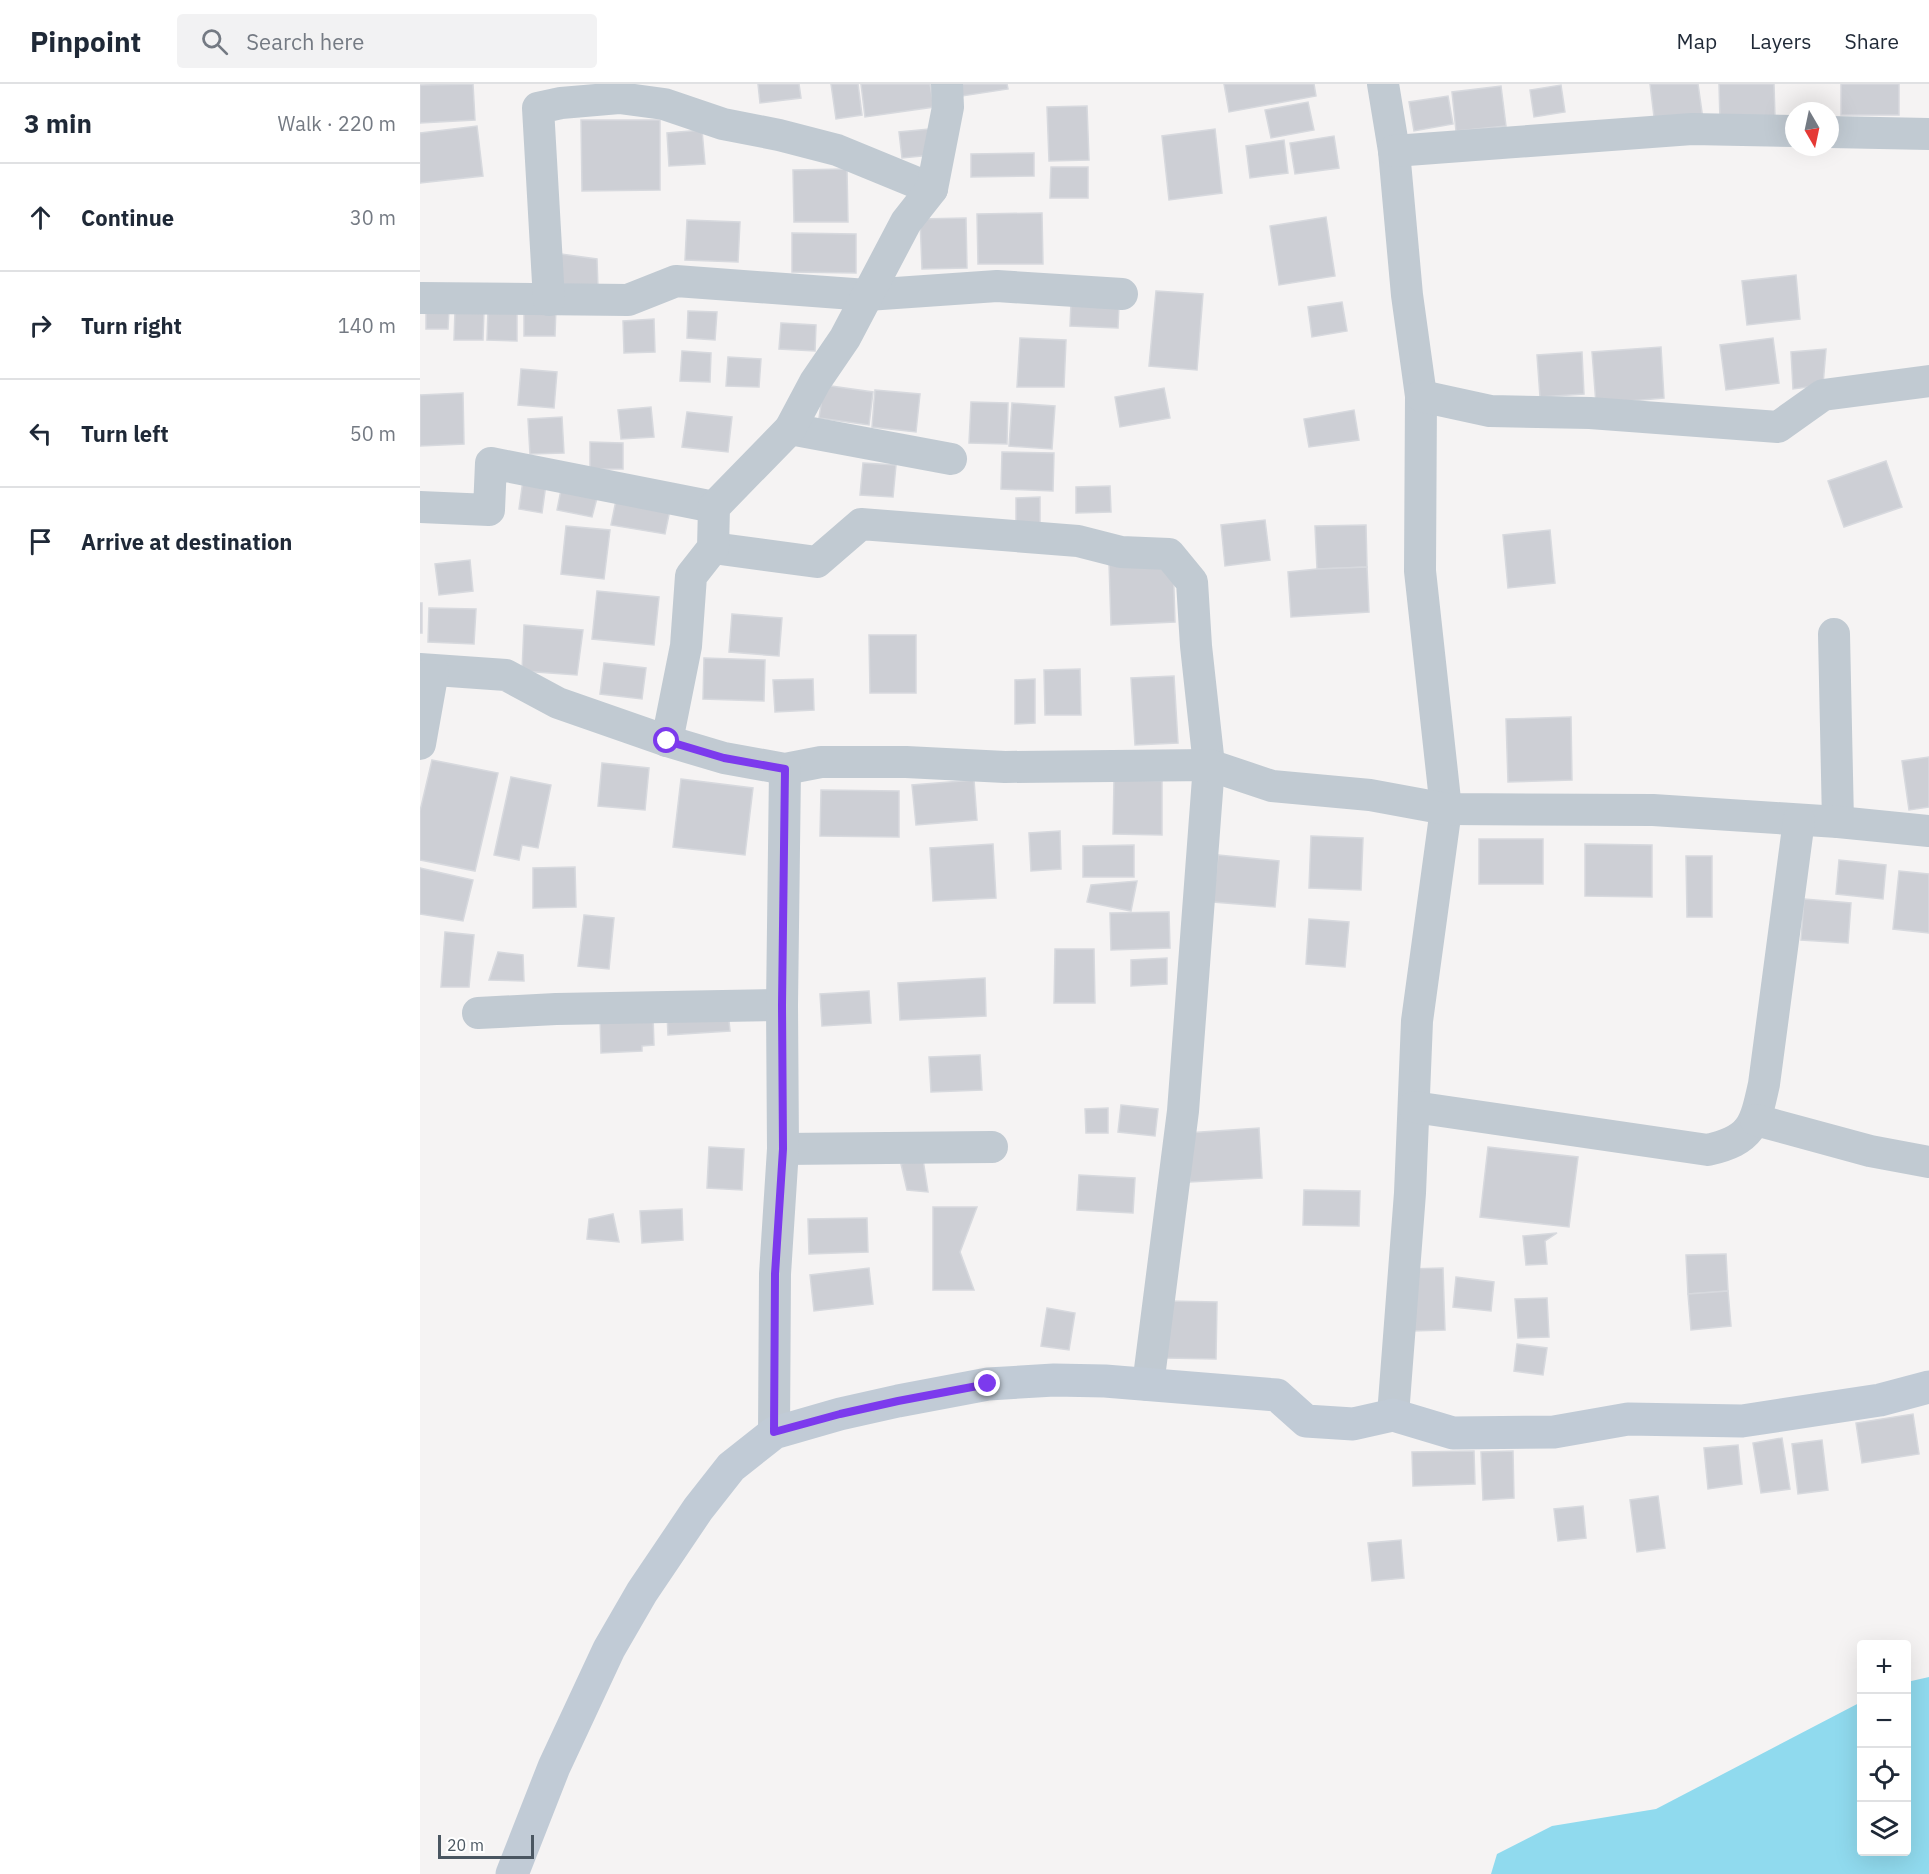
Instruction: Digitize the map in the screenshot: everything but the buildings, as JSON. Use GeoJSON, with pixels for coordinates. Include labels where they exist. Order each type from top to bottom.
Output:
{"type":"FeatureCollection","features":[{"type":"Feature","properties":{"kind":"main road"},"geometry":{"type":"LineString","coordinates":[[512,1874],[559,1756],[609,1649],[642,1592],[698,1509],[731,1467],[774,1432],[852,1411],[988,1384],[1065,1380],[1105,1381],[1277,1395],[1306,1420],[1353,1424],[1393,1415],[1453,1433],[1554,1432],[1628,1419],[1742,1421],[1880,1400],[1929,1387]]}},
{"type":"Feature","properties":{"kind":"street"},"geometry":{"type":"LineString","coordinates":[[667,741],[686,646],[691,576],[713,548],[714,507],[790,429],[815,382],[845,338],[906,222],[932,189],[948,107],[947,84]]}},
{"type":"Feature","properties":{"kind":"street"},"geometry":{"type":"LineString","coordinates":[[1383,84],[1394,151],[1407,295],[1421,396],[1420,571],[1446,809],[1417,1021],[1410,1193],[1393,1415]]}},
{"type":"Feature","properties":{"kind":"street"},"geometry":{"type":"LineString","coordinates":[[549,300],[538,108],[561,103],[619,99],[664,104],[723,124],[837,150],[932,189]]}},
{"type":"Feature","properties":{"kind":"street"},"geometry":{"type":"LineString","coordinates":[[1394,151],[1692,129],[1785,131]]}},
{"type":"Feature","properties":{"kind":"street"},"geometry":{"type":"LineString","coordinates":[[1839,132],[1929,134]]}},
{"type":"Feature","properties":{"kind":"street"},"geometry":{"type":"LineString","coordinates":[[420,298],[628,300],[676,280],[867,295],[997,286],[1122,294]]}},
{"type":"Feature","properties":{"kind":"street"},"geometry":{"type":"LineString","coordinates":[[1421,396],[1490,411],[1590,413],[1778,427],[1823,395],[1929,381]]}},
{"type":"Feature","properties":{"kind":"street"},"geometry":{"type":"LineString","coordinates":[[790,429],[951,459]]}},
{"type":"Feature","properties":{"kind":"street"},"geometry":{"type":"LineString","coordinates":[[420,507],[489,510],[491,464],[714,507]]}},
{"type":"Feature","properties":{"kind":"street"},"geometry":{"type":"LineString","coordinates":[[713,548],[817,562],[861,524],[1078,541],[1121,552],[1169,554],[1192,582],[1196,646],[1209,765],[1183,1111],[1148,1385]]}},
{"type":"Feature","properties":{"kind":"street"},"geometry":{"type":"LineString","coordinates":[[1834,634],[1838,822]]}},
{"type":"Feature","properties":{"kind":"street"},"geometry":{"type":"LineString","coordinates":[[420,744],[427,670],[506,675],[558,703],[667,741],[724,758],[785,769],[821,762],[906,762],[1005,767],[1209,765],[1272,786],[1370,795],[1446,809],[1653,810],[1838,822],[1929,831]]}},
{"type":"Feature","properties":{"kind":"street"},"geometry":{"type":"LineString","coordinates":[[774,1432],[775,1274],[783,1149],[785,769]]}},
{"type":"Feature","properties":{"kind":"street"},"geometry":{"type":"LineString","coordinates":[[1414,1107],[1708,1150],[1728,1146],[1744,1136],[1756,1120],[1764,1084],[1799,820]]}},
{"type":"Feature","properties":{"kind":"street"},"geometry":{"type":"LineString","coordinates":[[478,1013],[556,1009],[782,1005]]}},
{"type":"Feature","properties":{"kind":"street"},"geometry":{"type":"LineString","coordinates":[[1756,1120],[1870,1151],[1929,1162]]}},
{"type":"Feature","properties":{"kind":"street"},"geometry":{"type":"LineString","coordinates":[[783,1149],[992,1147]]}},
{"type":"Feature","properties":{"kind":"water"},"geometry":{"type":"Polygon","coordinates":[[[1929,1677],[1929,1874],[1491,1874],[1497,1854],[1552,1826],[1656,1809],[1857,1704],[1857,1856],[1911,1856],[1911,1681],[1929,1677]]]}},
{"type":"Feature","properties":{"kind":"route"},"geometry":{"type":"LineString","coordinates":[[667,741],[724,758],[785,769],[783,1149],[775,1274],[774,1432],[840,1414],[988,1384]]}}]}
